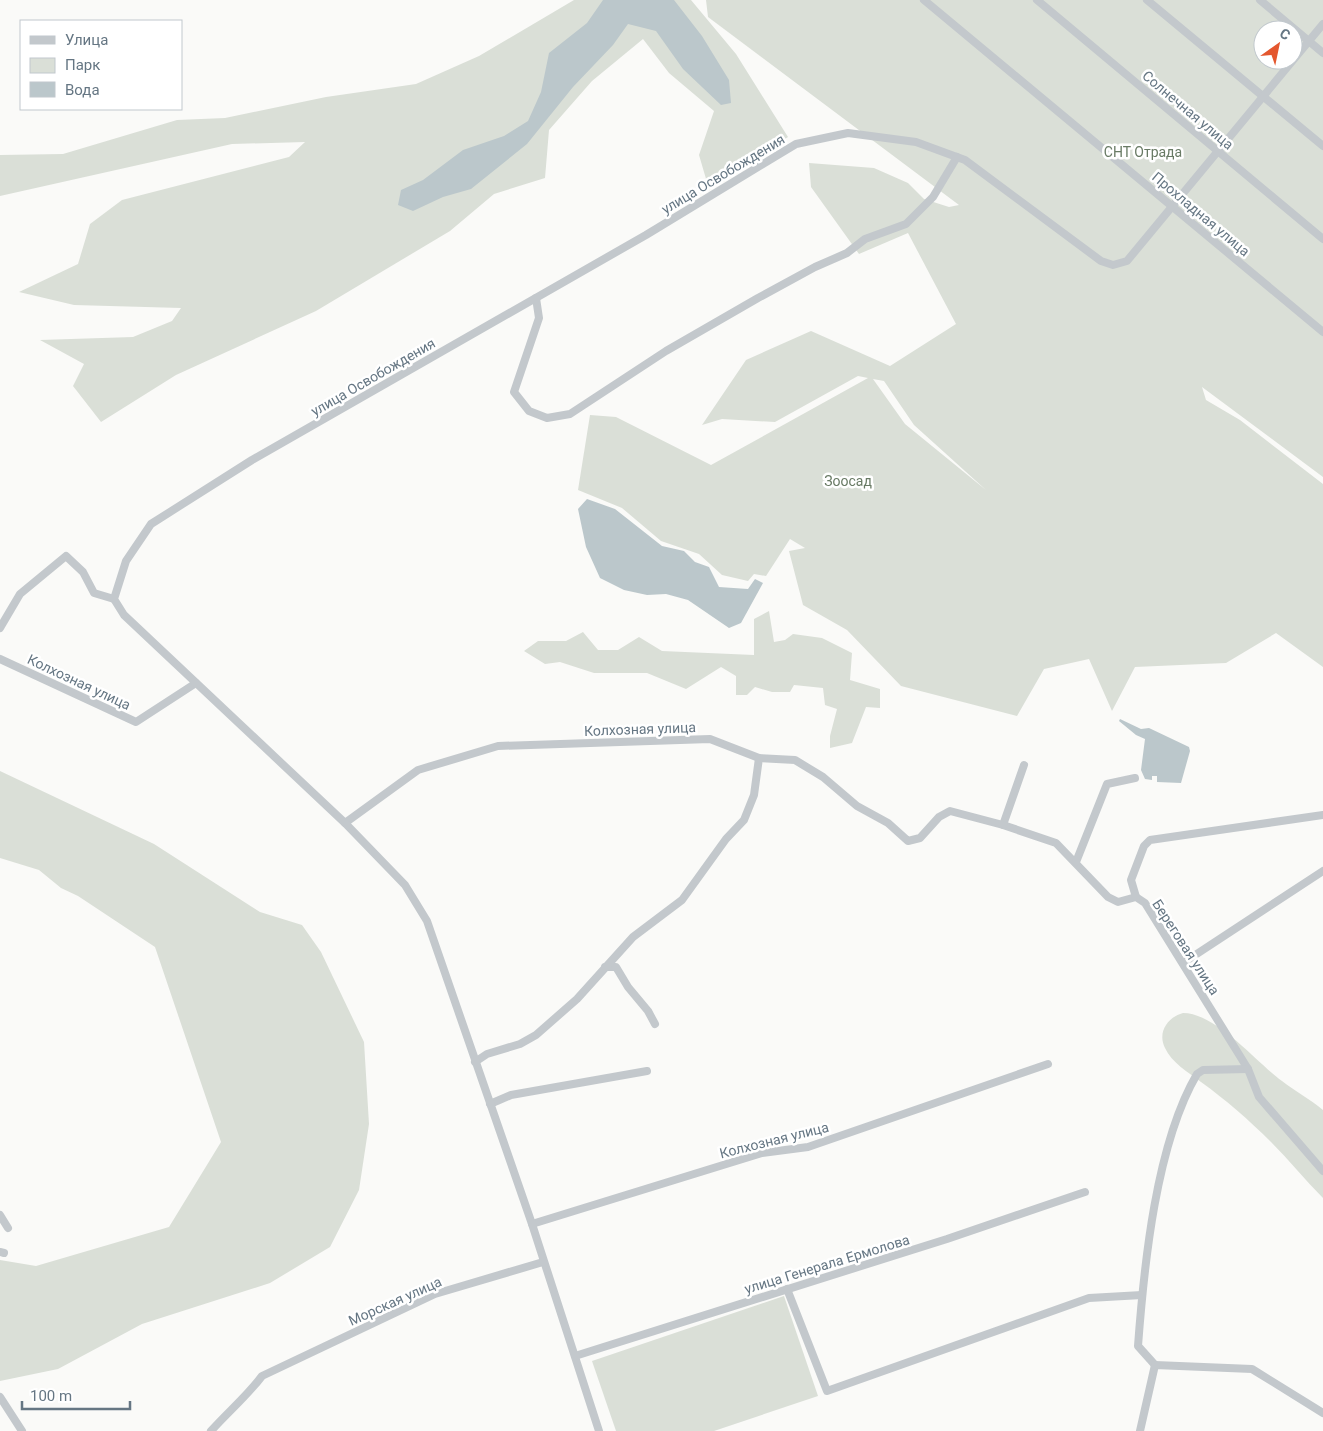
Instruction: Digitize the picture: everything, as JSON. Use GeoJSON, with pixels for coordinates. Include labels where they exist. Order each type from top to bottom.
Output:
{"type":"FeatureCollection","features":[{"type":"Feature","properties":{"kind":"street","name":"Прохладная улица"},"geometry":{"type":"LineString","coordinates":[[924,0],[1323,332]]}},
{"type":"Feature","properties":{"kind":"street","name":"Солнечная улица"},"geometry":{"type":"LineString","coordinates":[[1037,0],[1323,239]]}},
{"type":"Feature","properties":{"kind":"street"},"geometry":{"type":"LineString","coordinates":[[1147,0],[1323,146]]}},
{"type":"Feature","properties":{"kind":"street"},"geometry":{"type":"LineString","coordinates":[[1260,0],[1323,53]]}},
{"type":"Feature","properties":{"kind":"street","name":"улица Освобождения"},"geometry":{"type":"LineString","coordinates":[[114,599],[126,561],[151,524],[252,460],[646,235],[796,144],[848,133],[916,142],[965,160],[1101,261],[1113,265],[1127,261],[1323,24]]}},
{"type":"Feature","properties":{"kind":"street"},"geometry":{"type":"LineString","coordinates":[[536,298],[539,318],[514,392],[529,411],[547,418],[570,414],[666,351],[758,298],[815,267],[847,253],[865,239],[906,224],[933,197],[957,157]]}},
{"type":"Feature","properties":{"kind":"street"},"geometry":{"type":"LineString","coordinates":[[0,628],[20,594],[66,556],[83,572],[94,593],[114,599],[124,615],[345,823],[406,885],[427,920],[532,1224],[599,1431]]}},
{"type":"Feature","properties":{"kind":"street","name":"Колхозная улица"},"geometry":{"type":"LineString","coordinates":[[0,658],[136,722],[196,683]]}},
{"type":"Feature","properties":{"kind":"street","name":"Колхозная улица"},"geometry":{"type":"LineString","coordinates":[[345,823],[418,770],[498,746],[710,739],[759,758],[795,760],[823,777],[857,806],[888,823],[908,841],[920,838],[939,817],[950,811],[1003,825]]}},
{"type":"Feature","properties":{"kind":"street"},"geometry":{"type":"LineString","coordinates":[[475,1062],[488,1054],[520,1044],[536,1035],[577,999],[633,937],[682,900],[726,839],[744,820],[754,795],[759,758]]}},
{"type":"Feature","properties":{"kind":"street"},"geometry":{"type":"LineString","coordinates":[[1003,825],[1024,765]]}},
{"type":"Feature","properties":{"kind":"street"},"geometry":{"type":"LineString","coordinates":[[1076,862],[1107,784],[1135,778]]}},
{"type":"Feature","properties":{"kind":"street"},"geometry":{"type":"LineString","coordinates":[[1136,897],[1131,880],[1144,846],[1150,840],[1323,815]]}},
{"type":"Feature","properties":{"kind":"street","name":"Береговая улица"},"geometry":{"type":"LineString","coordinates":[[1003,825],[1056,843],[1108,897],[1118,902],[1136,897],[1144,903],[1248,1069],[1259,1097],[1323,1171]]}},
{"type":"Feature","properties":{"kind":"street"},"geometry":{"type":"LineString","coordinates":[[1183,963],[1323,871]]}},
{"type":"Feature","properties":{"kind":"street"},"geometry":{"type":"LineString","coordinates":[[606,966],[616,967],[628,987],[648,1011],[655,1024]]}},
{"type":"Feature","properties":{"kind":"street","name":"Колхозная улица"},"geometry":{"type":"LineString","coordinates":[[532,1224],[762,1153],[808,1147],[1048,1064]]}},
{"type":"Feature","properties":{"kind":"street"},"geometry":{"type":"LineString","coordinates":[[1248,1069],[1203,1070],[1197,1074],[1190,1085],[1170,1138],[1157,1201],[1142,1295],[1138,1346],[1155,1365],[1252,1369],[1323,1413]]}},
{"type":"Feature","properties":{"kind":"street"},"geometry":{"type":"LineString","coordinates":[[490,1104],[511,1095],[647,1071]]}},
{"type":"Feature","properties":{"kind":"street","name":"улица Генерала Ермолова"},"geometry":{"type":"LineString","coordinates":[[575,1356],[1085,1192]]}},
{"type":"Feature","properties":{"kind":"street"},"geometry":{"type":"LineString","coordinates":[[0,1215],[8,1228]]}},
{"type":"Feature","properties":{"kind":"street","name":"Морская улица"},"geometry":{"type":"LineString","coordinates":[[211,1431],[222,1417],[249,1393],[262,1376],[435,1294],[543,1262]]}},
{"type":"Feature","properties":{"kind":"street"},"geometry":{"type":"LineString","coordinates":[[787,1289],[827,1391],[1089,1298],[1142,1295]]}},
{"type":"Feature","properties":{"kind":"street"},"geometry":{"type":"LineString","coordinates":[[1140,1431],[1155,1365]]}},
{"type":"Feature","properties":{"kind":"street"},"geometry":{"type":"LineString","coordinates":[[0,1397],[22,1431]]}},
{"type":"Feature","properties":{"kind":"green space"},"geometry":{"type":"Polygon","coordinates":[[[574,0],[691,0],[736,54],[788,137],[709,189],[699,155],[714,111],[669,73],[643,39],[592,81],[549,130],[545,178],[494,194],[450,231],[316,311],[176,375],[101,422],[73,386],[84,364],[40,340],[133,337],[172,321],[181,308],[74,305],[19,292],[78,264],[90,224],[122,200],[289,157],[305,142],[232,144],[0,196],[0,155],[63,154],[177,120],[225,118],[326,97],[416,84],[479,56],[574,0]]]}},
{"type":"Feature","properties":{"kind":"green space"},"geometry":{"type":"Polygon","coordinates":[[[706,0],[1323,0],[1323,477],[1202,387],[1206,400],[1240,420],[1323,484],[1323,667],[1276,633],[1226,663],[1135,667],[1112,711],[1089,659],[1044,669],[1017,716],[901,686],[847,630],[803,605],[789,551],[805,548],[790,539],[766,576],[754,574],[748,581],[722,575],[699,554],[661,541],[622,508],[578,490],[590,415],[616,417],[711,465],[868,378],[858,376],[775,422],[722,419],[702,425],[746,360],[811,331],[890,366],[956,324],[908,233],[859,254],[811,187],[809,163],[874,168],[908,183],[924,199],[949,207],[959,205],[708,17],[706,0]],[[873,379],[905,424],[986,490],[914,425],[884,381],[873,379]]]}},
{"type":"Feature","properties":{"kind":"green space"},"geometry":{"type":"Polygon","coordinates":[[[769,611],[774,642],[785,640],[793,634],[822,638],[852,653],[850,680],[880,689],[880,708],[866,707],[852,743],[830,748],[830,736],[837,709],[825,705],[823,688],[794,685],[790,692],[772,692],[755,687],[747,695],[736,695],[736,676],[721,667],[686,689],[647,673],[594,673],[560,662],[545,664],[524,651],[538,641],[566,641],[583,632],[598,650],[618,650],[639,637],[662,651],[754,655],[754,619],[769,611]]]}},
{"type":"Feature","properties":{"kind":"green space"},"geometry":{"type":"Polygon","coordinates":[[[0,771],[154,844],[260,912],[302,925],[321,952],[364,1042],[369,1124],[359,1190],[330,1247],[270,1283],[142,1324],[58,1369],[0,1381],[0,1260],[36,1266],[169,1227],[221,1142],[155,947],[78,896],[61,888],[39,870],[0,858],[0,771]]]}},
{"type":"Feature","properties":{"kind":"green space"},"geometry":{"type":"Polygon","coordinates":[[[1183,1013],[1196,1015],[1222,1030],[1282,1081],[1323,1110],[1323,1198],[1278,1149],[1237,1110],[1171,1058],[1163,1042],[1163,1031],[1173,1018],[1183,1013]]]}},
{"type":"Feature","properties":{"kind":"green space"},"geometry":{"type":"Polygon","coordinates":[[[784,1296],[818,1396],[714,1431],[616,1431],[592,1361],[784,1296]]]}},
{"type":"Feature","properties":{"kind":"water"},"geometry":{"type":"Polygon","coordinates":[[[603,0],[674,0],[702,36],[729,80],[731,103],[721,105],[683,69],[656,31],[628,24],[613,45],[573,87],[527,144],[471,189],[443,197],[413,211],[398,205],[401,190],[423,180],[463,150],[504,136],[528,121],[541,92],[549,53],[587,23],[603,0]]]}},
{"type":"Feature","properties":{"kind":"water"},"geometry":{"type":"Polygon","coordinates":[[[587,499],[615,509],[662,546],[684,551],[695,562],[709,567],[719,587],[748,589],[755,579],[763,583],[741,623],[729,628],[688,600],[666,594],[647,595],[624,590],[600,578],[586,547],[578,509],[587,499]]]}},
{"type":"Feature","properties":{"kind":"water"},"geometry":{"type":"Polygon","coordinates":[[[1120,719],[1141,729],[1149,728],[1189,747],[1190,751],[1181,783],[1157,782],[1157,776],[1152,776],[1152,780],[1145,779],[1141,770],[1145,739],[1136,735],[1119,721],[1120,719]]]}},
{"type":"Feature","properties":{"kind":"park label","name":"СНТ Отрада"},"geometry":{"type":"Point","coordinates":[1143,152]}},
{"type":"Feature","properties":{"kind":"park label","name":"Зоосад"},"geometry":{"type":"Point","coordinates":[848,481]}}]}
